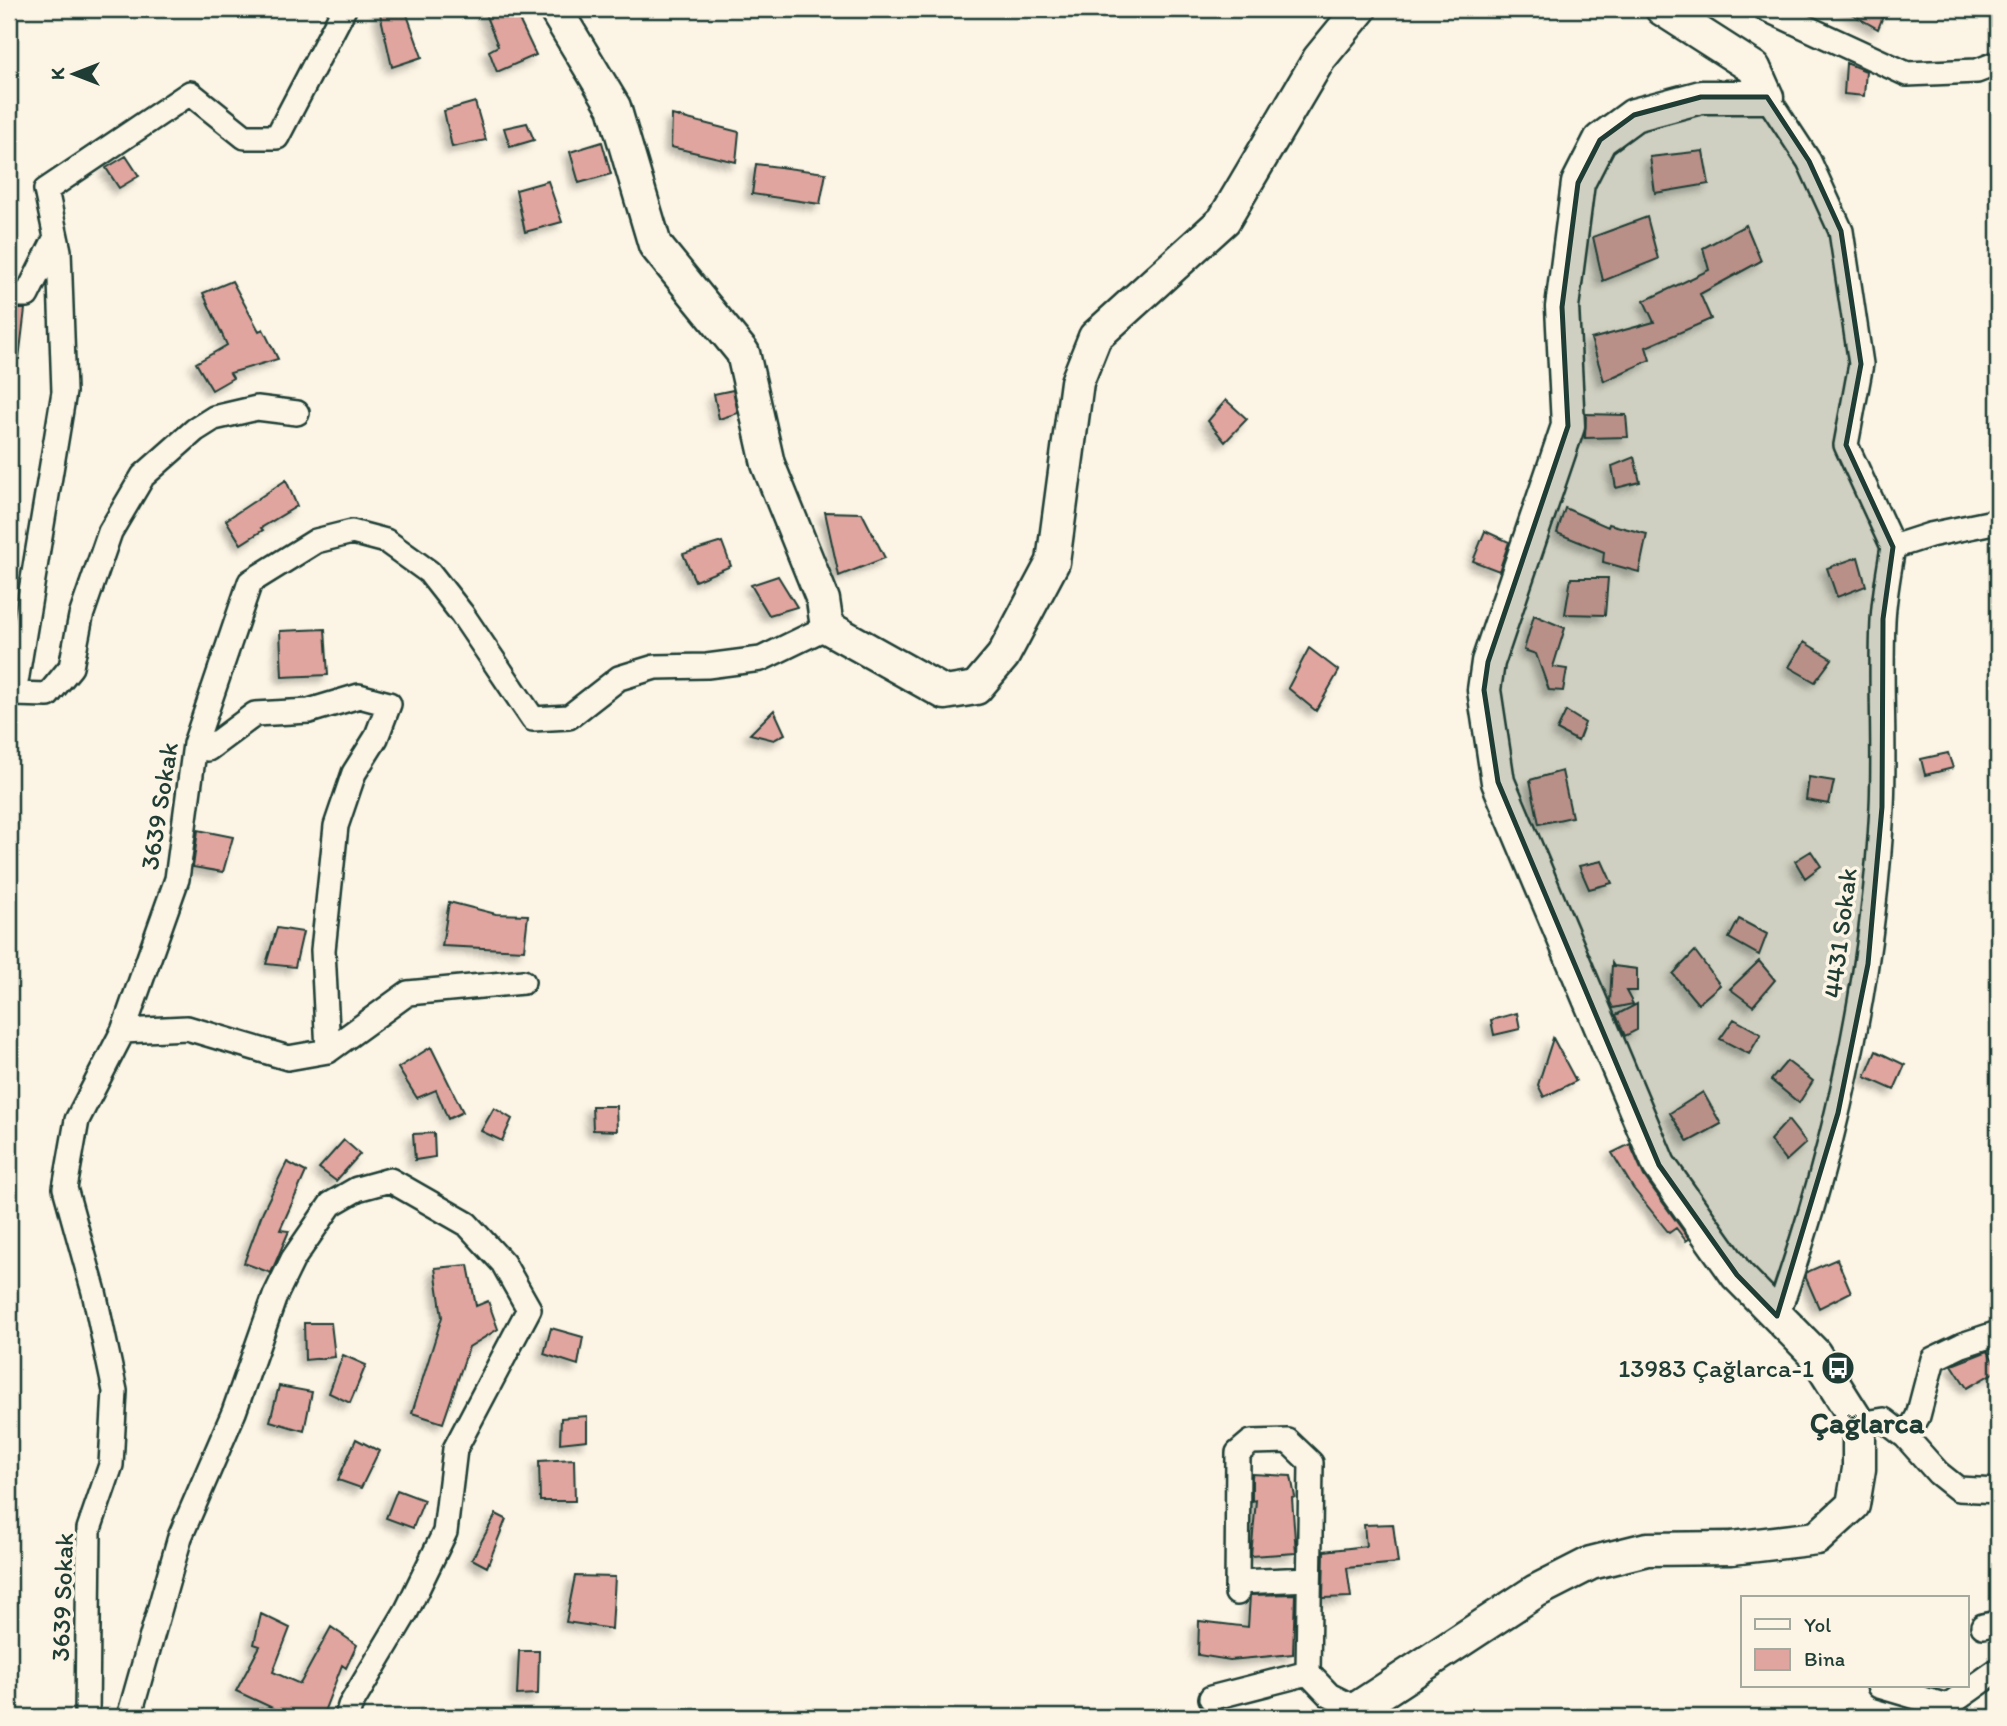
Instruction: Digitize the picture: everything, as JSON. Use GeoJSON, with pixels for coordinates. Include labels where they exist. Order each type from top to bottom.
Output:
{"type":"FeatureCollection","features":[{"type":"Feature","properties":{"kind":"street"},"geometry":{"type":"LineString","coordinates":[[297,413],[257,408],[214,418],[195,430],[143,476],[110,532],[81,616],[71,667],[48,695],[14,694],[64,393],[59,251],[46,190],[190,93],[245,137],[277,137],[344,9]]}},
{"type":"Feature","properties":{"kind":"street"},"geometry":{"type":"LineString","coordinates":[[555,9],[614,107],[655,245],[743,353],[768,464],[823,600],[827,627],[945,692],[976,688],[1003,656],[1053,562],[1077,382],[1095,337],[1224,219],[1320,59],[1360,9]]}},
{"type":"Feature","properties":{"kind":"street"},"geometry":{"type":"LineString","coordinates":[[1662,9],[1754,68],[1767,97],[1809,162],[1841,231],[1861,364],[1846,445],[1893,547],[1930,535],[1998,521]]}},
{"type":"Feature","properties":{"kind":"street"},"geometry":{"type":"LineString","coordinates":[[1766,9],[1907,74],[1977,71],[1998,63]]}},
{"type":"Feature","properties":{"kind":"street"},"geometry":{"type":"LineString","coordinates":[[1309,1579],[1237,1588],[1238,1453],[1251,1442],[1288,1441],[1311,1463],[1308,1673],[1350,1713],[1536,1591],[1591,1563],[1647,1549],[1732,1548],[1817,1538],[1853,1505],[1859,1469],[1859,1424],[1814,1353],[1737,1275],[1659,1165],[1498,782],[1484,690],[1488,662],[1568,426],[1562,307],[1578,183],[1600,141],[1634,115],[1701,97],[1767,97]]}},
{"type":"Feature","properties":{"kind":"street"},"geometry":{"type":"LineString","coordinates":[[9,295],[27,295],[56,236]]}},
{"type":"Feature","properties":{"kind":"street","name":"3639 Sokak"},"geometry":{"type":"LineString","coordinates":[[87,1717],[89,1529],[111,1465],[116,1391],[94,1292],[65,1188],[77,1120],[123,1031],[177,879],[195,744],[250,582],[316,541],[352,532],[386,541],[429,572],[462,614],[533,719],[569,717],[618,678],[655,667],[706,666],[761,659],[827,627]]}},
{"type":"Feature","properties":{"kind":"street","name":"4431 Sokak"},"geometry":{"type":"LineString","coordinates":[[1777,1316],[1806,1232],[1838,1113],[1868,964],[1882,807],[1883,619],[1893,547]]}},
{"type":"Feature","properties":{"kind":"street"},"geometry":{"type":"LineString","coordinates":[[195,744],[208,749],[255,713],[309,710],[359,696],[389,704],[376,738],[354,773],[336,825],[323,950],[328,1051]]}},
{"type":"Feature","properties":{"kind":"street"},"geometry":{"type":"LineString","coordinates":[[123,1031],[187,1028],[288,1058],[328,1051],[408,993],[523,982]]}},
{"type":"Feature","properties":{"kind":"street"},"geometry":{"type":"LineString","coordinates":[[129,1717],[180,1537],[234,1412],[275,1296],[293,1259],[331,1204],[357,1189],[390,1180],[467,1224],[503,1263],[529,1309],[455,1449],[445,1532],[406,1612],[350,1706],[348,1717]]}},
{"type":"Feature","properties":{"kind":"street"},"geometry":{"type":"LineString","coordinates":[[1906,1437],[1918,1416],[1933,1359],[1962,1345],[1998,1334]]}},
{"type":"Feature","properties":{"kind":"street"},"geometry":{"type":"LineString","coordinates":[[1859,1424],[1884,1420],[1906,1437],[1938,1473],[1958,1489],[1998,1491]]}},
{"type":"Feature","properties":{"kind":"street"},"geometry":{"type":"LineString","coordinates":[[1887,1688],[1947,1706],[1998,1670]]}},
{"type":"Feature","properties":{"kind":"street"},"geometry":{"type":"LineString","coordinates":[[1211,1698],[1308,1673]]}},
{"type":"Feature","properties":{"kind":"highlighted area"},"geometry":{"type":"Polygon","coordinates":[[[1701,97],[1767,97],[1809,161],[1841,231],[1861,364],[1846,445],[1893,547],[1883,619],[1882,807],[1868,964],[1838,1113],[1777,1316],[1737,1275],[1659,1165],[1498,782],[1484,690],[1488,662],[1568,426],[1562,307],[1578,183],[1600,140],[1634,115],[1701,97]]]}},
{"type":"Feature","properties":{"kind":"building"},"geometry":{"type":"Polygon","coordinates":[[[379,9],[405,9],[422,57],[392,67],[379,9]]]}},
{"type":"Feature","properties":{"kind":"building"},"geometry":{"type":"Polygon","coordinates":[[[483,9],[514,9],[536,55],[497,72],[489,51],[498,46],[483,9]]]}},
{"type":"Feature","properties":{"kind":"building"},"geometry":{"type":"Polygon","coordinates":[[[1843,9],[1886,9],[1878,29],[1843,9]]]}},
{"type":"Feature","properties":{"kind":"building"},"geometry":{"type":"Polygon","coordinates":[[[1846,63],[1866,71],[1864,96],[1844,94],[1846,63]]]}},
{"type":"Feature","properties":{"kind":"building"},"geometry":{"type":"Polygon","coordinates":[[[475,102],[486,140],[452,147],[444,111],[475,102]]]}},
{"type":"Feature","properties":{"kind":"building"},"geometry":{"type":"Polygon","coordinates":[[[672,115],[739,132],[736,162],[671,147],[672,115]]]}},
{"type":"Feature","properties":{"kind":"building"},"geometry":{"type":"Polygon","coordinates":[[[527,123],[534,140],[510,147],[504,128],[527,123]]]}},
{"type":"Feature","properties":{"kind":"building"},"geometry":{"type":"Polygon","coordinates":[[[602,142],[611,174],[579,183],[570,152],[602,142]]]}},
{"type":"Feature","properties":{"kind":"building"},"geometry":{"type":"Polygon","coordinates":[[[1703,151],[1709,184],[1655,193],[1650,157],[1703,151]]]}},
{"type":"Feature","properties":{"kind":"building"},"geometry":{"type":"Polygon","coordinates":[[[126,156],[139,176],[119,188],[106,168],[126,156]]]}},
{"type":"Feature","properties":{"kind":"building"},"geometry":{"type":"Polygon","coordinates":[[[756,164],[826,173],[820,204],[752,194],[756,164]]]}},
{"type":"Feature","properties":{"kind":"building"},"geometry":{"type":"Polygon","coordinates":[[[548,181],[562,222],[525,232],[516,190],[548,181]]]}},
{"type":"Feature","properties":{"kind":"building"},"geometry":{"type":"Polygon","coordinates":[[[1647,217],[1658,259],[1603,281],[1593,237],[1647,217]]]}},
{"type":"Feature","properties":{"kind":"building"},"geometry":{"type":"Polygon","coordinates":[[[1746,225],[1761,261],[1700,294],[1711,319],[1646,347],[1650,360],[1604,381],[1591,339],[1654,322],[1644,301],[1709,270],[1703,248],[1746,225]]]}},
{"type":"Feature","properties":{"kind":"building"},"geometry":{"type":"Polygon","coordinates":[[[232,281],[259,331],[263,329],[278,359],[230,373],[233,378],[212,390],[196,363],[227,345],[203,293],[232,281]]]}},
{"type":"Feature","properties":{"kind":"building"},"geometry":{"type":"Polygon","coordinates":[[[9,309],[25,309],[19,359],[9,358],[9,309]]]}},
{"type":"Feature","properties":{"kind":"building"},"geometry":{"type":"Polygon","coordinates":[[[733,390],[738,413],[719,419],[714,394],[733,390]]]}},
{"type":"Feature","properties":{"kind":"building"},"geometry":{"type":"Polygon","coordinates":[[[1226,400],[1247,419],[1225,442],[1208,421],[1226,400]]]}},
{"type":"Feature","properties":{"kind":"building"},"geometry":{"type":"Polygon","coordinates":[[[1586,414],[1626,415],[1628,437],[1585,438],[1586,414]]]}},
{"type":"Feature","properties":{"kind":"building"},"geometry":{"type":"Polygon","coordinates":[[[1634,457],[1640,482],[1616,488],[1612,466],[1634,457]]]}},
{"type":"Feature","properties":{"kind":"building"},"geometry":{"type":"Polygon","coordinates":[[[286,480],[297,506],[241,544],[226,520],[286,480]]]}},
{"type":"Feature","properties":{"kind":"building"},"geometry":{"type":"Polygon","coordinates":[[[1565,508],[1608,527],[1609,524],[1647,534],[1639,572],[1603,562],[1604,552],[1557,533],[1565,508]]]}},
{"type":"Feature","properties":{"kind":"building"},"geometry":{"type":"Polygon","coordinates":[[[825,512],[862,513],[885,558],[839,576],[825,512]]]}},
{"type":"Feature","properties":{"kind":"building"},"geometry":{"type":"Polygon","coordinates":[[[1485,531],[1509,542],[1499,571],[1473,561],[1485,531]]]}},
{"type":"Feature","properties":{"kind":"building"},"geometry":{"type":"Polygon","coordinates":[[[722,542],[731,566],[695,581],[683,554],[722,542]]]}},
{"type":"Feature","properties":{"kind":"building"},"geometry":{"type":"Polygon","coordinates":[[[1858,557],[1866,586],[1837,597],[1827,568],[1858,557]]]}},
{"type":"Feature","properties":{"kind":"building"},"geometry":{"type":"Polygon","coordinates":[[[778,576],[797,607],[769,615],[751,585],[778,576]]]}},
{"type":"Feature","properties":{"kind":"building"},"geometry":{"type":"Polygon","coordinates":[[[1571,578],[1608,578],[1605,615],[1565,614],[1571,578]]]}},
{"type":"Feature","properties":{"kind":"building"},"geometry":{"type":"Polygon","coordinates":[[[1534,615],[1565,628],[1553,667],[1567,669],[1563,691],[1549,690],[1536,654],[1524,650],[1534,615]]]}},
{"type":"Feature","properties":{"kind":"building"},"geometry":{"type":"Polygon","coordinates":[[[325,629],[328,675],[282,677],[280,631],[325,629]]]}},
{"type":"Feature","properties":{"kind":"building"},"geometry":{"type":"Polygon","coordinates":[[[1804,642],[1832,659],[1815,682],[1789,667],[1804,642]]]}},
{"type":"Feature","properties":{"kind":"building"},"geometry":{"type":"Polygon","coordinates":[[[1309,648],[1339,671],[1316,711],[1288,688],[1309,648]]]}},
{"type":"Feature","properties":{"kind":"building"},"geometry":{"type":"Polygon","coordinates":[[[774,710],[785,734],[774,740],[750,734],[774,710]]]}},
{"type":"Feature","properties":{"kind":"building"},"geometry":{"type":"Polygon","coordinates":[[[1566,711],[1585,723],[1578,741],[1557,730],[1566,711]]]}},
{"type":"Feature","properties":{"kind":"building"},"geometry":{"type":"Polygon","coordinates":[[[1948,753],[1953,768],[1925,775],[1921,759],[1948,753]]]}},
{"type":"Feature","properties":{"kind":"building"},"geometry":{"type":"Polygon","coordinates":[[[1562,771],[1572,817],[1539,824],[1530,780],[1562,771]]]}},
{"type":"Feature","properties":{"kind":"building"},"geometry":{"type":"Polygon","coordinates":[[[1809,777],[1834,781],[1829,804],[1806,800],[1809,777]]]}},
{"type":"Feature","properties":{"kind":"building"},"geometry":{"type":"Polygon","coordinates":[[[198,830],[233,837],[223,872],[193,867],[198,830]]]}},
{"type":"Feature","properties":{"kind":"building"},"geometry":{"type":"Polygon","coordinates":[[[1811,851],[1821,866],[1805,878],[1795,861],[1811,851]]]}},
{"type":"Feature","properties":{"kind":"building"},"geometry":{"type":"Polygon","coordinates":[[[1602,861],[1612,883],[1589,889],[1579,866],[1602,861]]]}},
{"type":"Feature","properties":{"kind":"building"},"geometry":{"type":"Polygon","coordinates":[[[449,902],[496,914],[528,915],[524,950],[442,946],[449,902]]]}},
{"type":"Feature","properties":{"kind":"building"},"geometry":{"type":"Polygon","coordinates":[[[1739,919],[1767,934],[1759,955],[1729,938],[1739,919]]]}},
{"type":"Feature","properties":{"kind":"building"},"geometry":{"type":"Polygon","coordinates":[[[277,928],[303,932],[295,967],[266,964],[277,928]]]}},
{"type":"Feature","properties":{"kind":"building"},"geometry":{"type":"Polygon","coordinates":[[[1695,951],[1720,985],[1698,1004],[1673,974],[1695,951]]]}},
{"type":"Feature","properties":{"kind":"building"},"geometry":{"type":"Polygon","coordinates":[[[1759,961],[1775,980],[1753,1006],[1730,989],[1759,961]]]}},
{"type":"Feature","properties":{"kind":"building"},"geometry":{"type":"Polygon","coordinates":[[[1612,963],[1614,966],[1637,969],[1637,991],[1626,991],[1633,1004],[1613,1008],[1610,1002],[1612,963]]]}},
{"type":"Feature","properties":{"kind":"building"},"geometry":{"type":"Polygon","coordinates":[[[1637,1004],[1637,1030],[1625,1036],[1616,1015],[1637,1004]]]}},
{"type":"Feature","properties":{"kind":"building"},"geometry":{"type":"Polygon","coordinates":[[[1517,1013],[1520,1029],[1494,1035],[1491,1020],[1517,1013]]]}},
{"type":"Feature","properties":{"kind":"building"},"geometry":{"type":"Polygon","coordinates":[[[1734,1019],[1761,1034],[1749,1054],[1720,1039],[1734,1019]]]}},
{"type":"Feature","properties":{"kind":"building"},"geometry":{"type":"Polygon","coordinates":[[[1553,1038],[1576,1081],[1544,1097],[1538,1085],[1553,1038]]]}},
{"type":"Feature","properties":{"kind":"building"},"geometry":{"type":"Polygon","coordinates":[[[431,1047],[463,1112],[448,1119],[436,1090],[417,1098],[398,1068],[431,1047]]]}},
{"type":"Feature","properties":{"kind":"building"},"geometry":{"type":"Polygon","coordinates":[[[1876,1051],[1905,1065],[1894,1090],[1865,1077],[1876,1051]]]}},
{"type":"Feature","properties":{"kind":"building"},"geometry":{"type":"Polygon","coordinates":[[[1787,1061],[1813,1081],[1799,1103],[1771,1080],[1787,1061]]]}},
{"type":"Feature","properties":{"kind":"building"},"geometry":{"type":"Polygon","coordinates":[[[1703,1092],[1721,1124],[1688,1142],[1670,1113],[1703,1092]]]}},
{"type":"Feature","properties":{"kind":"building"},"geometry":{"type":"Polygon","coordinates":[[[592,1106],[616,1106],[617,1131],[593,1130],[592,1106]]]}},
{"type":"Feature","properties":{"kind":"building"},"geometry":{"type":"Polygon","coordinates":[[[494,1108],[512,1119],[502,1141],[481,1131],[494,1108]]]}},
{"type":"Feature","properties":{"kind":"building"},"geometry":{"type":"Polygon","coordinates":[[[1788,1120],[1806,1143],[1786,1161],[1770,1140],[1788,1120]]]}},
{"type":"Feature","properties":{"kind":"building"},"geometry":{"type":"Polygon","coordinates":[[[434,1133],[435,1157],[415,1160],[413,1134],[434,1133]]]}},
{"type":"Feature","properties":{"kind":"building"},"geometry":{"type":"Polygon","coordinates":[[[344,1140],[360,1154],[336,1181],[319,1168],[344,1140]]]}},
{"type":"Feature","properties":{"kind":"building"},"geometry":{"type":"Polygon","coordinates":[[[1630,1144],[1644,1176],[1689,1239],[1686,1241],[1676,1228],[1669,1233],[1633,1188],[1612,1153],[1630,1144]]]}},
{"type":"Feature","properties":{"kind":"building"},"geometry":{"type":"Polygon","coordinates":[[[287,1162],[306,1172],[280,1230],[289,1231],[271,1273],[244,1263],[263,1211],[287,1162]]]}},
{"type":"Feature","properties":{"kind":"building"},"geometry":{"type":"Polygon","coordinates":[[[1837,1259],[1851,1292],[1819,1308],[1805,1276],[1807,1272],[1837,1259]]]}},
{"type":"Feature","properties":{"kind":"building"},"geometry":{"type":"Polygon","coordinates":[[[468,1265],[476,1306],[488,1301],[498,1329],[469,1347],[443,1423],[412,1413],[442,1317],[435,1268],[468,1265]]]}},
{"type":"Feature","properties":{"kind":"building"},"geometry":{"type":"Polygon","coordinates":[[[304,1323],[331,1323],[335,1357],[305,1360],[304,1323]]]}},
{"type":"Feature","properties":{"kind":"building"},"geometry":{"type":"Polygon","coordinates":[[[551,1328],[583,1337],[578,1365],[544,1354],[551,1328]]]}},
{"type":"Feature","properties":{"kind":"building"},"geometry":{"type":"Polygon","coordinates":[[[1988,1351],[1998,1370],[1967,1388],[1952,1365],[1988,1351]]]}},
{"type":"Feature","properties":{"kind":"building"},"geometry":{"type":"Polygon","coordinates":[[[343,1355],[366,1365],[350,1403],[329,1393],[343,1355]]]}},
{"type":"Feature","properties":{"kind":"building"},"geometry":{"type":"Polygon","coordinates":[[[279,1386],[312,1392],[304,1431],[270,1421],[279,1386]]]}},
{"type":"Feature","properties":{"kind":"building"},"geometry":{"type":"Polygon","coordinates":[[[587,1416],[587,1440],[560,1443],[561,1418],[587,1416]]]}},
{"type":"Feature","properties":{"kind":"building"},"geometry":{"type":"Polygon","coordinates":[[[356,1439],[379,1451],[361,1488],[338,1480],[356,1439]]]}},
{"type":"Feature","properties":{"kind":"building"},"geometry":{"type":"Polygon","coordinates":[[[574,1459],[575,1501],[540,1501],[539,1461],[574,1459]]]}},
{"type":"Feature","properties":{"kind":"building"},"geometry":{"type":"Polygon","coordinates":[[[1252,1474],[1291,1476],[1295,1497],[1292,1498],[1296,1553],[1251,1556],[1256,1500],[1252,1501],[1252,1474]]]}},
{"type":"Feature","properties":{"kind":"building"},"geometry":{"type":"Polygon","coordinates":[[[397,1490],[424,1500],[413,1528],[386,1518],[397,1490]]]}},
{"type":"Feature","properties":{"kind":"building"},"geometry":{"type":"Polygon","coordinates":[[[496,1514],[506,1519],[487,1567],[472,1559],[496,1514]]]}},
{"type":"Feature","properties":{"kind":"building"},"geometry":{"type":"Polygon","coordinates":[[[1393,1524],[1398,1563],[1347,1568],[1351,1597],[1323,1598],[1324,1551],[1366,1546],[1364,1525],[1393,1524]]]}},
{"type":"Feature","properties":{"kind":"building"},"geometry":{"type":"Polygon","coordinates":[[[575,1576],[615,1577],[612,1629],[566,1622],[575,1576]]]}},
{"type":"Feature","properties":{"kind":"building"},"geometry":{"type":"Polygon","coordinates":[[[1295,1594],[1293,1654],[1230,1660],[1198,1655],[1199,1621],[1248,1627],[1250,1595],[1295,1594]]]}},
{"type":"Feature","properties":{"kind":"building"},"geometry":{"type":"Polygon","coordinates":[[[261,1614],[290,1628],[273,1672],[300,1684],[331,1627],[357,1645],[346,1668],[342,1665],[322,1717],[292,1717],[236,1691],[260,1646],[254,1644],[261,1614]]]}},
{"type":"Feature","properties":{"kind":"building"},"geometry":{"type":"Polygon","coordinates":[[[519,1651],[539,1651],[538,1694],[517,1695],[519,1651]]]}},
{"type":"Feature","properties":{"kind":"place","name":"13983 Çağlarca-1"},"geometry":{"type":"Point","coordinates":[1838,1368]}},
{"type":"Feature","properties":{"kind":"district","name":"Çağlarca"},"geometry":{"type":"Point","coordinates":[1867,1422]}}]}
